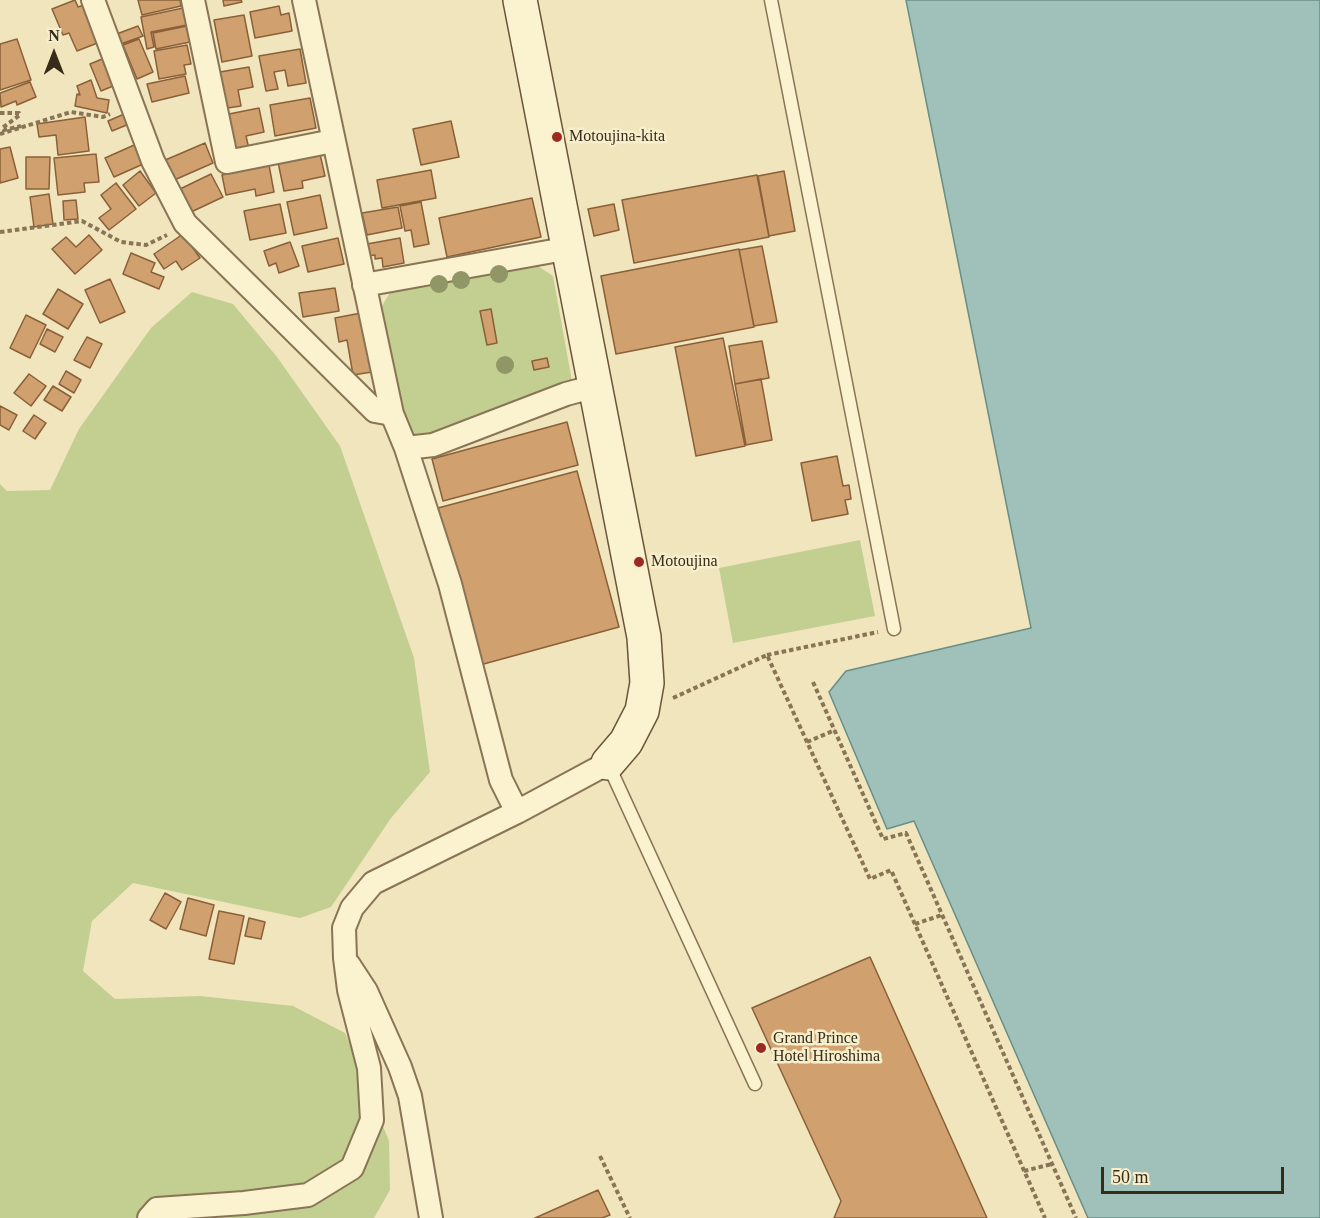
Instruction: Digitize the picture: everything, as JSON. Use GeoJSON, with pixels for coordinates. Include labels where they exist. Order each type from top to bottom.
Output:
{"type":"FeatureCollection","features":[{"type":"Feature","properties":{"kind":"street"},"geometry":{"type":"LineString","coordinates":[[93,0],[131,107],[153,160],[185,223],[375,411],[392,414]]}},
{"type":"Feature","properties":{"kind":"street"},"geometry":{"type":"LineString","coordinates":[[194,0],[227,162],[333,141]]}},
{"type":"Feature","properties":{"kind":"street"},"geometry":{"type":"LineString","coordinates":[[304,0],[392,414],[406,448],[450,584],[501,780],[517,812]]}},
{"type":"Feature","properties":{"kind":"street"},"geometry":{"type":"LineString","coordinates":[[148,1218],[157,1209],[244,1203],[308,1194],[352,1168],[372,1120],[369,1068],[349,990],[345,958],[344,928],[352,908],[373,883],[517,812],[608,763],[627,742],[642,711],[647,683],[643,628],[520,0]]}},
{"type":"Feature","properties":{"kind":"street"},"geometry":{"type":"LineString","coordinates":[[364,285],[570,248]]}},
{"type":"Feature","properties":{"kind":"street"},"geometry":{"type":"LineString","coordinates":[[406,448],[433,445],[566,394],[596,386]]}},
{"type":"Feature","properties":{"kind":"street"},"geometry":{"type":"LineString","coordinates":[[345,958],[366,991],[400,1067],[415,1118],[431,1218]]}},
{"type":"Feature","properties":{"kind":"lane"},"geometry":{"type":"LineString","coordinates":[[771,0],[894,629]]}},
{"type":"Feature","properties":{"kind":"lane"},"geometry":{"type":"LineString","coordinates":[[608,763],[755,1084]]}},
{"type":"Feature","properties":{"kind":"path"},"geometry":{"type":"LineString","coordinates":[[0,134],[71,112],[103,117],[131,107]]}},
{"type":"Feature","properties":{"kind":"path"},"geometry":{"type":"LineString","coordinates":[[0,112],[19,112],[20,115],[2,128],[4,130],[21,126],[23,128]]}},
{"type":"Feature","properties":{"kind":"path"},"geometry":{"type":"LineString","coordinates":[[0,232],[82,221],[121,242],[146,245],[185,223]]}},
{"type":"Feature","properties":{"kind":"path"},"geometry":{"type":"LineString","coordinates":[[669,700],[767,655],[894,629]]}},
{"type":"Feature","properties":{"kind":"path"},"geometry":{"type":"LineString","coordinates":[[767,655],[870,879],[891,870],[1045,1218]]}},
{"type":"Feature","properties":{"kind":"path"},"geometry":{"type":"LineString","coordinates":[[813,682],[884,839],[906,833],[1076,1218]]}},
{"type":"Feature","properties":{"kind":"path"},"geometry":{"type":"LineString","coordinates":[[807,742],[835,730]]}},
{"type":"Feature","properties":{"kind":"path"},"geometry":{"type":"LineString","coordinates":[[915,924],[942,915]]}},
{"type":"Feature","properties":{"kind":"path"},"geometry":{"type":"LineString","coordinates":[[600,1156],[630,1218]]}},
{"type":"Feature","properties":{"kind":"path"},"geometry":{"type":"LineString","coordinates":[[1024,1171],[1052,1164]]}},
{"type":"Feature","properties":{"kind":"green space"},"geometry":{"type":"Polygon","coordinates":[[[535,264],[553,276],[573,387],[427,441],[405,435],[380,309],[391,291],[535,264]]]}},
{"type":"Feature","properties":{"kind":"green space"},"geometry":{"type":"Polygon","coordinates":[[[192,292],[233,304],[277,357],[340,446],[414,658],[430,772],[391,818],[331,907],[300,918],[133,883],[92,921],[83,971],[115,999],[200,996],[293,1006],[345,1033],[389,1141],[390,1190],[374,1218],[0,1218],[0,484],[7,491],[50,490],[79,429],[151,328],[192,292]]]}},
{"type":"Feature","properties":{"kind":"green space"},"geometry":{"type":"Polygon","coordinates":[[[860,540],[875,616],[733,643],[719,568],[860,540]]]}},
{"type":"Feature","properties":{"kind":"water"},"geometry":{"type":"Polygon","coordinates":[[[906,0],[1320,0],[1320,1218],[1088,1218],[914,821],[887,829],[829,692],[846,671],[1031,628],[906,0]]]}},
{"type":"Feature","properties":{"kind":"building"},"geometry":{"type":"Polygon","coordinates":[[[75,0],[78,7],[84,5],[100,42],[77,51],[69,33],[63,35],[52,9],[75,0]]]}},
{"type":"Feature","properties":{"kind":"building"},"geometry":{"type":"Polygon","coordinates":[[[138,0],[180,0],[181,6],[142,15],[138,0]]]}},
{"type":"Feature","properties":{"kind":"building"},"geometry":{"type":"Polygon","coordinates":[[[223,0],[241,0],[242,2],[224,6],[223,0]]]}},
{"type":"Feature","properties":{"kind":"building"},"geometry":{"type":"Polygon","coordinates":[[[279,6],[281,15],[289,13],[292,31],[255,38],[250,12],[279,6]]]}},
{"type":"Feature","properties":{"kind":"building"},"geometry":{"type":"Polygon","coordinates":[[[183,8],[187,25],[151,32],[154,47],[147,49],[141,17],[183,8]]]}},
{"type":"Feature","properties":{"kind":"building"},"geometry":{"type":"Polygon","coordinates":[[[244,15],[252,56],[222,62],[214,20],[244,15]]]}},
{"type":"Feature","properties":{"kind":"building"},"geometry":{"type":"Polygon","coordinates":[[[138,26],[143,36],[118,45],[114,35],[138,26]]]}},
{"type":"Feature","properties":{"kind":"building"},"geometry":{"type":"Polygon","coordinates":[[[187,26],[190,42],[156,49],[153,33],[187,26]]]}},
{"type":"Feature","properties":{"kind":"building"},"geometry":{"type":"Polygon","coordinates":[[[17,39],[31,80],[0,90],[0,44],[17,39]]]}},
{"type":"Feature","properties":{"kind":"building"},"geometry":{"type":"Polygon","coordinates":[[[139,39],[153,72],[137,79],[123,45],[139,39]]]}},
{"type":"Feature","properties":{"kind":"building"},"geometry":{"type":"Polygon","coordinates":[[[187,45],[191,64],[184,65],[186,74],[159,79],[154,51],[187,45]]]}},
{"type":"Feature","properties":{"kind":"building"},"geometry":{"type":"Polygon","coordinates":[[[300,49],[306,83],[288,86],[285,70],[274,72],[278,89],[266,91],[259,56],[300,49]]]}},
{"type":"Feature","properties":{"kind":"building"},"geometry":{"type":"Polygon","coordinates":[[[107,57],[118,84],[101,91],[90,64],[107,57]]]}},
{"type":"Feature","properties":{"kind":"building"},"geometry":{"type":"Polygon","coordinates":[[[249,67],[253,87],[238,90],[241,106],[221,109],[214,73],[249,67]]]}},
{"type":"Feature","properties":{"kind":"building"},"geometry":{"type":"Polygon","coordinates":[[[185,76],[189,93],[152,102],[147,84],[185,76]]]}},
{"type":"Feature","properties":{"kind":"building"},"geometry":{"type":"Polygon","coordinates":[[[91,80],[97,98],[109,100],[107,113],[75,106],[77,94],[80,95],[77,86],[91,80]]]}},
{"type":"Feature","properties":{"kind":"building"},"geometry":{"type":"Polygon","coordinates":[[[30,82],[36,97],[17,105],[16,101],[1,107],[0,93],[30,82]]]}},
{"type":"Feature","properties":{"kind":"building"},"geometry":{"type":"Polygon","coordinates":[[[310,98],[316,128],[275,136],[270,105],[310,98]]]}},
{"type":"Feature","properties":{"kind":"building"},"geometry":{"type":"Polygon","coordinates":[[[259,108],[264,132],[246,136],[249,149],[232,152],[224,115],[259,108]]]}},
{"type":"Feature","properties":{"kind":"building"},"geometry":{"type":"Polygon","coordinates":[[[129,112],[134,122],[112,131],[108,121],[129,112]]]}},
{"type":"Feature","properties":{"kind":"building"},"geometry":{"type":"Polygon","coordinates":[[[85,117],[89,151],[58,155],[56,135],[39,137],[37,124],[85,117]]]}},
{"type":"Feature","properties":{"kind":"building"},"geometry":{"type":"Polygon","coordinates":[[[451,121],[459,157],[421,165],[413,129],[451,121]]]}},
{"type":"Feature","properties":{"kind":"building"},"geometry":{"type":"Polygon","coordinates":[[[141,142],[150,161],[114,177],[105,158],[141,142]]]}},
{"type":"Feature","properties":{"kind":"building"},"geometry":{"type":"Polygon","coordinates":[[[205,143],[213,163],[172,181],[163,161],[205,143]]]}},
{"type":"Feature","properties":{"kind":"building"},"geometry":{"type":"Polygon","coordinates":[[[10,147],[18,178],[0,183],[0,149],[10,147]]]}},
{"type":"Feature","properties":{"kind":"building"},"geometry":{"type":"Polygon","coordinates":[[[96,154],[99,182],[84,183],[85,192],[58,195],[54,158],[96,154]]]}},
{"type":"Feature","properties":{"kind":"building"},"geometry":{"type":"Polygon","coordinates":[[[320,154],[325,176],[302,181],[303,188],[284,191],[278,162],[320,154]]]}},
{"type":"Feature","properties":{"kind":"building"},"geometry":{"type":"Polygon","coordinates":[[[26,157],[50,157],[49,189],[26,189],[26,157]]]}},
{"type":"Feature","properties":{"kind":"building"},"geometry":{"type":"Polygon","coordinates":[[[269,165],[274,192],[256,196],[255,189],[226,195],[222,175],[269,165]]]}},
{"type":"Feature","properties":{"kind":"building"},"geometry":{"type":"Polygon","coordinates":[[[431,170],[436,198],[382,208],[377,180],[431,170]]]}},
{"type":"Feature","properties":{"kind":"building"},"geometry":{"type":"Polygon","coordinates":[[[140,171],[156,193],[139,206],[123,185],[140,171]]]}},
{"type":"Feature","properties":{"kind":"building"},"geometry":{"type":"Polygon","coordinates":[[[784,171],[795,231],[769,236],[758,176],[784,171]]]}},
{"type":"Feature","properties":{"kind":"building"},"geometry":{"type":"Polygon","coordinates":[[[211,174],[223,197],[189,213],[178,190],[211,174]]]}},
{"type":"Feature","properties":{"kind":"building"},"geometry":{"type":"Polygon","coordinates":[[[757,175],[769,237],[634,263],[622,200],[757,175]]]}},
{"type":"Feature","properties":{"kind":"building"},"geometry":{"type":"Polygon","coordinates":[[[116,183],[136,209],[109,230],[99,218],[111,209],[101,195],[116,183]]]}},
{"type":"Feature","properties":{"kind":"building"},"geometry":{"type":"Polygon","coordinates":[[[49,194],[53,224],[34,227],[30,197],[49,194]]]}},
{"type":"Feature","properties":{"kind":"building"},"geometry":{"type":"Polygon","coordinates":[[[320,195],[327,228],[294,235],[287,202],[320,195]]]}},
{"type":"Feature","properties":{"kind":"building"},"geometry":{"type":"Polygon","coordinates":[[[532,198],[541,237],[447,257],[439,218],[532,198]]]}},
{"type":"Feature","properties":{"kind":"building"},"geometry":{"type":"Polygon","coordinates":[[[76,200],[78,219],[64,220],[63,201],[76,200]]]}},
{"type":"Feature","properties":{"kind":"building"},"geometry":{"type":"Polygon","coordinates":[[[421,202],[429,244],[414,247],[411,230],[405,231],[400,206],[421,202]]]}},
{"type":"Feature","properties":{"kind":"building"},"geometry":{"type":"Polygon","coordinates":[[[280,204],[286,233],[250,240],[244,211],[280,204]]]}},
{"type":"Feature","properties":{"kind":"building"},"geometry":{"type":"Polygon","coordinates":[[[614,204],[619,230],[594,236],[588,209],[614,204]]]}},
{"type":"Feature","properties":{"kind":"building"},"geometry":{"type":"Polygon","coordinates":[[[398,207],[402,228],[367,235],[362,213],[398,207]]]}},
{"type":"Feature","properties":{"kind":"building"},"geometry":{"type":"Polygon","coordinates":[[[183,234],[200,258],[182,270],[176,261],[164,269],[154,254],[183,234]]]}},
{"type":"Feature","properties":{"kind":"building"},"geometry":{"type":"Polygon","coordinates":[[[89,235],[102,250],[75,274],[52,249],[66,237],[76,247],[89,235]]]}},
{"type":"Feature","properties":{"kind":"building"},"geometry":{"type":"Polygon","coordinates":[[[338,238],[344,264],[308,272],[302,246],[338,238]]]}},
{"type":"Feature","properties":{"kind":"building"},"geometry":{"type":"Polygon","coordinates":[[[400,238],[404,263],[383,267],[382,258],[375,259],[375,255],[369,256],[367,244],[400,238]]]}},
{"type":"Feature","properties":{"kind":"building"},"geometry":{"type":"Polygon","coordinates":[[[290,242],[299,266],[279,273],[276,263],[269,266],[264,251],[290,242]]]}},
{"type":"Feature","properties":{"kind":"building"},"geometry":{"type":"Polygon","coordinates":[[[762,246],[777,322],[754,326],[739,250],[762,246]]]}},
{"type":"Feature","properties":{"kind":"building"},"geometry":{"type":"Polygon","coordinates":[[[739,249],[754,327],[616,354],[601,276],[739,249]]]}},
{"type":"Feature","properties":{"kind":"building"},"geometry":{"type":"Polygon","coordinates":[[[131,253],[155,263],[151,272],[164,277],[159,289],[123,274],[131,253]]]}},
{"type":"Feature","properties":{"kind":"building"},"geometry":{"type":"Polygon","coordinates":[[[110,279],[125,312],[100,323],[85,290],[110,279]]]}},
{"type":"Feature","properties":{"kind":"building"},"geometry":{"type":"Polygon","coordinates":[[[335,288],[339,311],[303,317],[299,293],[335,288]]]}},
{"type":"Feature","properties":{"kind":"building"},"geometry":{"type":"Polygon","coordinates":[[[58,289],[83,304],[68,329],[43,314],[58,289]]]}},
{"type":"Feature","properties":{"kind":"building"},"geometry":{"type":"Polygon","coordinates":[[[491,309],[497,343],[487,345],[480,311],[491,309]]]}},
{"type":"Feature","properties":{"kind":"building"},"geometry":{"type":"Polygon","coordinates":[[[361,313],[372,372],[353,375],[347,340],[339,342],[335,318],[361,313]]]}},
{"type":"Feature","properties":{"kind":"building"},"geometry":{"type":"Polygon","coordinates":[[[26,315],[46,325],[30,358],[10,348],[26,315]]]}},
{"type":"Feature","properties":{"kind":"building"},"geometry":{"type":"Polygon","coordinates":[[[47,329],[63,337],[55,352],[40,344],[47,329]]]}},
{"type":"Feature","properties":{"kind":"building"},"geometry":{"type":"Polygon","coordinates":[[[87,337],[102,344],[90,368],[74,360],[87,337]]]}},
{"type":"Feature","properties":{"kind":"building"},"geometry":{"type":"Polygon","coordinates":[[[723,338],[745,446],[696,456],[675,347],[723,338]]]}},
{"type":"Feature","properties":{"kind":"building"},"geometry":{"type":"Polygon","coordinates":[[[762,341],[769,378],[735,384],[729,346],[762,341]]]}},
{"type":"Feature","properties":{"kind":"building"},"geometry":{"type":"Polygon","coordinates":[[[547,358],[549,367],[534,370],[532,361],[547,358]]]}},
{"type":"Feature","properties":{"kind":"building"},"geometry":{"type":"Polygon","coordinates":[[[66,371],[81,380],[74,393],[59,384],[66,371]]]}},
{"type":"Feature","properties":{"kind":"building"},"geometry":{"type":"Polygon","coordinates":[[[29,374],[46,386],[31,406],[14,393],[29,374]]]}},
{"type":"Feature","properties":{"kind":"building"},"geometry":{"type":"Polygon","coordinates":[[[761,379],[772,440],[746,445],[735,384],[761,379]]]}},
{"type":"Feature","properties":{"kind":"building"},"geometry":{"type":"Polygon","coordinates":[[[53,386],[71,397],[62,411],[44,400],[53,386]]]}},
{"type":"Feature","properties":{"kind":"building"},"geometry":{"type":"Polygon","coordinates":[[[0,406],[17,415],[9,430],[0,425],[0,406]]]}},
{"type":"Feature","properties":{"kind":"building"},"geometry":{"type":"Polygon","coordinates":[[[34,415],[46,423],[35,439],[23,431],[34,415]]]}},
{"type":"Feature","properties":{"kind":"building"},"geometry":{"type":"Polygon","coordinates":[[[567,422],[578,465],[443,501],[432,459],[567,422]]]}},
{"type":"Feature","properties":{"kind":"building"},"geometry":{"type":"Polygon","coordinates":[[[837,456],[843,486],[849,485],[851,499],[845,500],[848,514],[812,521],[801,463],[837,456]]]}},
{"type":"Feature","properties":{"kind":"building"},"geometry":{"type":"Polygon","coordinates":[[[577,471],[619,627],[480,665],[438,508],[577,471]]]}},
{"type":"Feature","properties":{"kind":"building"},"geometry":{"type":"Polygon","coordinates":[[[165,893],[181,902],[166,929],[150,920],[165,893]]]}},
{"type":"Feature","properties":{"kind":"building"},"geometry":{"type":"Polygon","coordinates":[[[188,898],[214,905],[206,936],[180,929],[188,898]]]}},
{"type":"Feature","properties":{"kind":"building"},"geometry":{"type":"Polygon","coordinates":[[[219,911],[244,916],[234,964],[209,959],[219,911]]]}},
{"type":"Feature","properties":{"kind":"building"},"geometry":{"type":"Polygon","coordinates":[[[249,918],[265,922],[261,939],[245,936],[249,918]]]}},
{"type":"Feature","properties":{"kind":"building"},"geometry":{"type":"Polygon","coordinates":[[[870,957],[987,1218],[834,1218],[841,1201],[752,1008],[870,957]]]}},
{"type":"Feature","properties":{"kind":"building"},"geometry":{"type":"Polygon","coordinates":[[[598,1190],[610,1215],[602,1218],[535,1218],[598,1190]]]}},
{"type":"Feature","properties":{"kind":"place","name":"Motoujina-kita"},"geometry":{"type":"Point","coordinates":[557,137]}},
{"type":"Feature","properties":{"kind":"place","name":"Motoujina"},"geometry":{"type":"Point","coordinates":[639,562]}},
{"type":"Feature","properties":{"kind":"place","name":"Grand Prince Hotel Hiroshima"},"geometry":{"type":"Point","coordinates":[761,1048]}}]}
